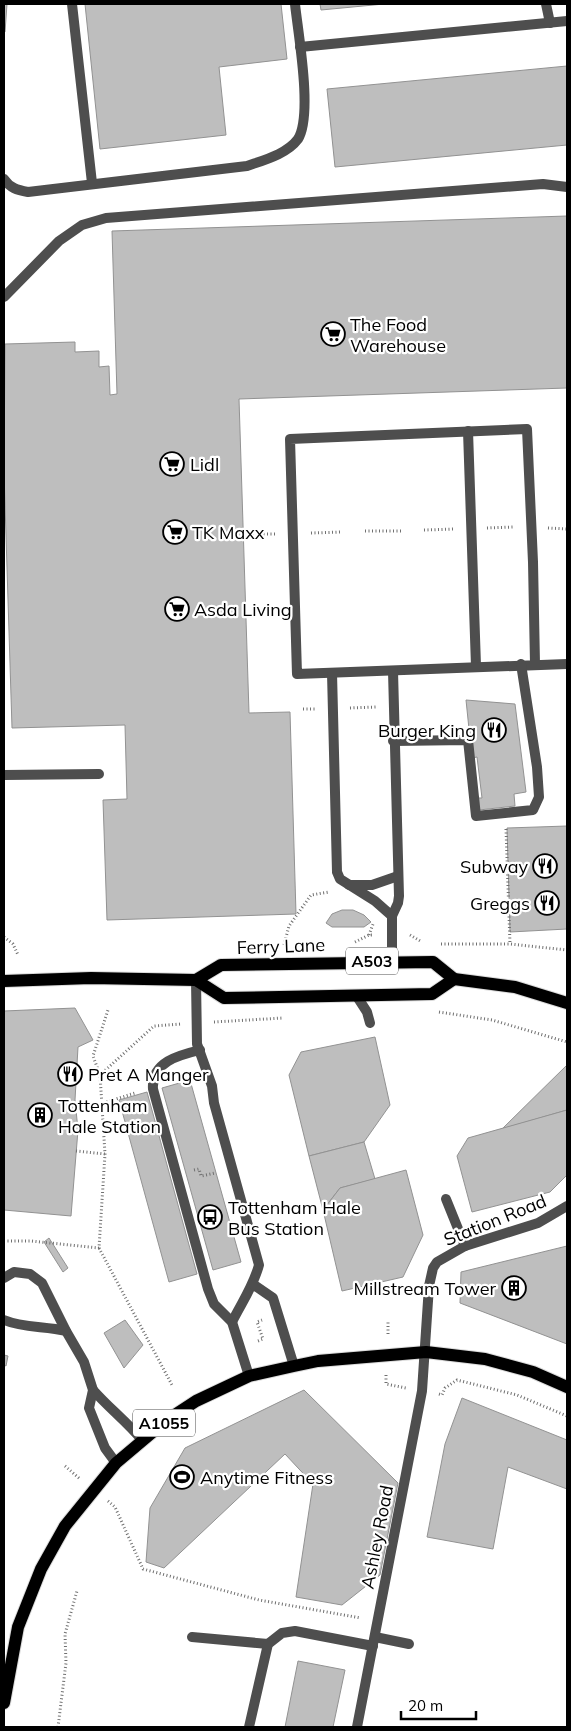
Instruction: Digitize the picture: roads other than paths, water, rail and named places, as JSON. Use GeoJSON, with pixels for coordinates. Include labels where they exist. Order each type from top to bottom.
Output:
{"type":"FeatureCollection","features":[{"type":"Feature","properties":{"kind":"main road","name":"Ferry Lane"},"geometry":{"type":"LineString","coordinates":[[196,980],[221,966],[392,961],[433,962],[454,979]]}},
{"type":"Feature","properties":{"kind":"main road"},"geometry":{"type":"LineString","coordinates":[[4,981],[91,978],[196,980]]}},
{"type":"Feature","properties":{"kind":"main road","name":"A503"},"geometry":{"type":"LineString","coordinates":[[196,980],[224,998],[432,994],[454,979]]}},
{"type":"Feature","properties":{"kind":"main road"},"geometry":{"type":"LineString","coordinates":[[454,979],[515,986],[567,1003]]}},
{"type":"Feature","properties":{"kind":"main road","name":"A1055"},"geometry":{"type":"LineString","coordinates":[[4,1703],[18,1627],[41,1569],[65,1526],[116,1463],[142,1440],[196,1401],[248,1376],[294,1366],[328,1360],[426,1352],[466,1356],[533,1372],[567,1387]]}},
{"type":"Feature","properties":{"kind":"street"},"geometry":{"type":"LineString","coordinates":[[72,4],[92,183]]}},
{"type":"Feature","properties":{"kind":"street"},"geometry":{"type":"LineString","coordinates":[[4,179],[9,186],[28,192],[247,166],[279,154],[298,139],[304,121],[305,99],[295,4]]}},
{"type":"Feature","properties":{"kind":"street"},"geometry":{"type":"LineString","coordinates":[[546,4],[550,23]]}},
{"type":"Feature","properties":{"kind":"street"},"geometry":{"type":"LineString","coordinates":[[300,47],[567,21]]}},
{"type":"Feature","properties":{"kind":"street"},"geometry":{"type":"LineString","coordinates":[[4,297],[60,240],[82,225],[106,218],[543,184],[567,187]]}},
{"type":"Feature","properties":{"kind":"street"},"geometry":{"type":"LineString","coordinates":[[535,664],[533,562],[526,428],[290,439],[297,674],[521,664],[535,664],[567,664]]}},
{"type":"Feature","properties":{"kind":"street"},"geometry":{"type":"LineString","coordinates":[[468,431],[476,666]]}},
{"type":"Feature","properties":{"kind":"street"},"geometry":{"type":"LineString","coordinates":[[394,741],[468,740],[476,816],[533,810],[539,797],[537,767],[521,664]]}},
{"type":"Feature","properties":{"kind":"street"},"geometry":{"type":"LineString","coordinates":[[392,961],[392,916],[398,903],[393,671]]}},
{"type":"Feature","properties":{"kind":"street"},"geometry":{"type":"LineString","coordinates":[[332,673],[337,872],[340,879],[375,900],[392,916]]}},
{"type":"Feature","properties":{"kind":"street"},"geometry":{"type":"LineString","coordinates":[[4,776],[99,774]]}},
{"type":"Feature","properties":{"kind":"street"},"geometry":{"type":"LineString","coordinates":[[350,886],[372,885],[398,876]]}},
{"type":"Feature","properties":{"kind":"street"},"geometry":{"type":"LineString","coordinates":[[196,980],[197,1044],[212,1086],[214,1102],[259,1264],[254,1285],[243,1299],[232,1322]]}},
{"type":"Feature","properties":{"kind":"street"},"geometry":{"type":"LineString","coordinates":[[356,995],[367,1012],[370,1023]]}},
{"type":"Feature","properties":{"kind":"street"},"geometry":{"type":"LineString","coordinates":[[200,1050],[169,1059],[152,1082],[153,1089],[208,1289],[214,1304],[232,1322],[248,1376]]}},
{"type":"Feature","properties":{"kind":"street"},"geometry":{"type":"LineString","coordinates":[[446,1199],[465,1246]]}},
{"type":"Feature","properties":{"kind":"street","name":"Station Road"},"geometry":{"type":"LineString","coordinates":[[426,1352],[431,1275],[437,1262],[465,1246],[538,1223],[567,1206]]}},
{"type":"Feature","properties":{"kind":"street"},"geometry":{"type":"LineString","coordinates":[[4,1278],[14,1272],[30,1274],[42,1283],[84,1362],[93,1390],[111,1411],[130,1425],[142,1440]]}},
{"type":"Feature","properties":{"kind":"street"},"geometry":{"type":"LineString","coordinates":[[254,1285],[273,1298],[294,1366]]}},
{"type":"Feature","properties":{"kind":"street"},"geometry":{"type":"LineString","coordinates":[[4,1320],[18,1326],[40,1326],[66,1331]]}},
{"type":"Feature","properties":{"kind":"street","name":"Ashley Road"},"geometry":{"type":"LineString","coordinates":[[357,1727],[422,1391],[426,1352]]}},
{"type":"Feature","properties":{"kind":"street"},"geometry":{"type":"LineString","coordinates":[[93,1390],[89,1408],[105,1448],[116,1463]]}},
{"type":"Feature","properties":{"kind":"street"},"geometry":{"type":"LineString","coordinates":[[249,1727],[268,1644],[282,1633],[295,1631],[374,1642],[410,1644]]}},
{"type":"Feature","properties":{"kind":"street"},"geometry":{"type":"LineString","coordinates":[[192,1636],[268,1644]]}},
{"type":"Feature","properties":{"kind":"place","name":"The Food Warehouse"},"geometry":{"type":"Point","coordinates":[333,334]}},
{"type":"Feature","properties":{"kind":"place","name":"Lidl"},"geometry":{"type":"Point","coordinates":[172,464]}},
{"type":"Feature","properties":{"kind":"place","name":"TK Maxx"},"geometry":{"type":"Point","coordinates":[175,532]}},
{"type":"Feature","properties":{"kind":"place","name":"Asda Living"},"geometry":{"type":"Point","coordinates":[177,609]}},
{"type":"Feature","properties":{"kind":"place","name":"Burger King"},"geometry":{"type":"Point","coordinates":[494,730]}},
{"type":"Feature","properties":{"kind":"place","name":"Subway"},"geometry":{"type":"Point","coordinates":[545,866]}},
{"type":"Feature","properties":{"kind":"place","name":"Greggs"},"geometry":{"type":"Point","coordinates":[547,903]}},
{"type":"Feature","properties":{"kind":"place","name":"Pret A Manger"},"geometry":{"type":"Point","coordinates":[70,1074]}},
{"type":"Feature","properties":{"kind":"place","name":"Tottenham Hale Station"},"geometry":{"type":"Point","coordinates":[40,1115]}},
{"type":"Feature","properties":{"kind":"place","name":"Tottenham Hale Bus Station"},"geometry":{"type":"Point","coordinates":[210,1217]}},
{"type":"Feature","properties":{"kind":"place","name":"Millstream Tower"},"geometry":{"type":"Point","coordinates":[514,1288]}},
{"type":"Feature","properties":{"kind":"place","name":"Anytime Fitness"},"geometry":{"type":"Point","coordinates":[182,1477]}}]}
